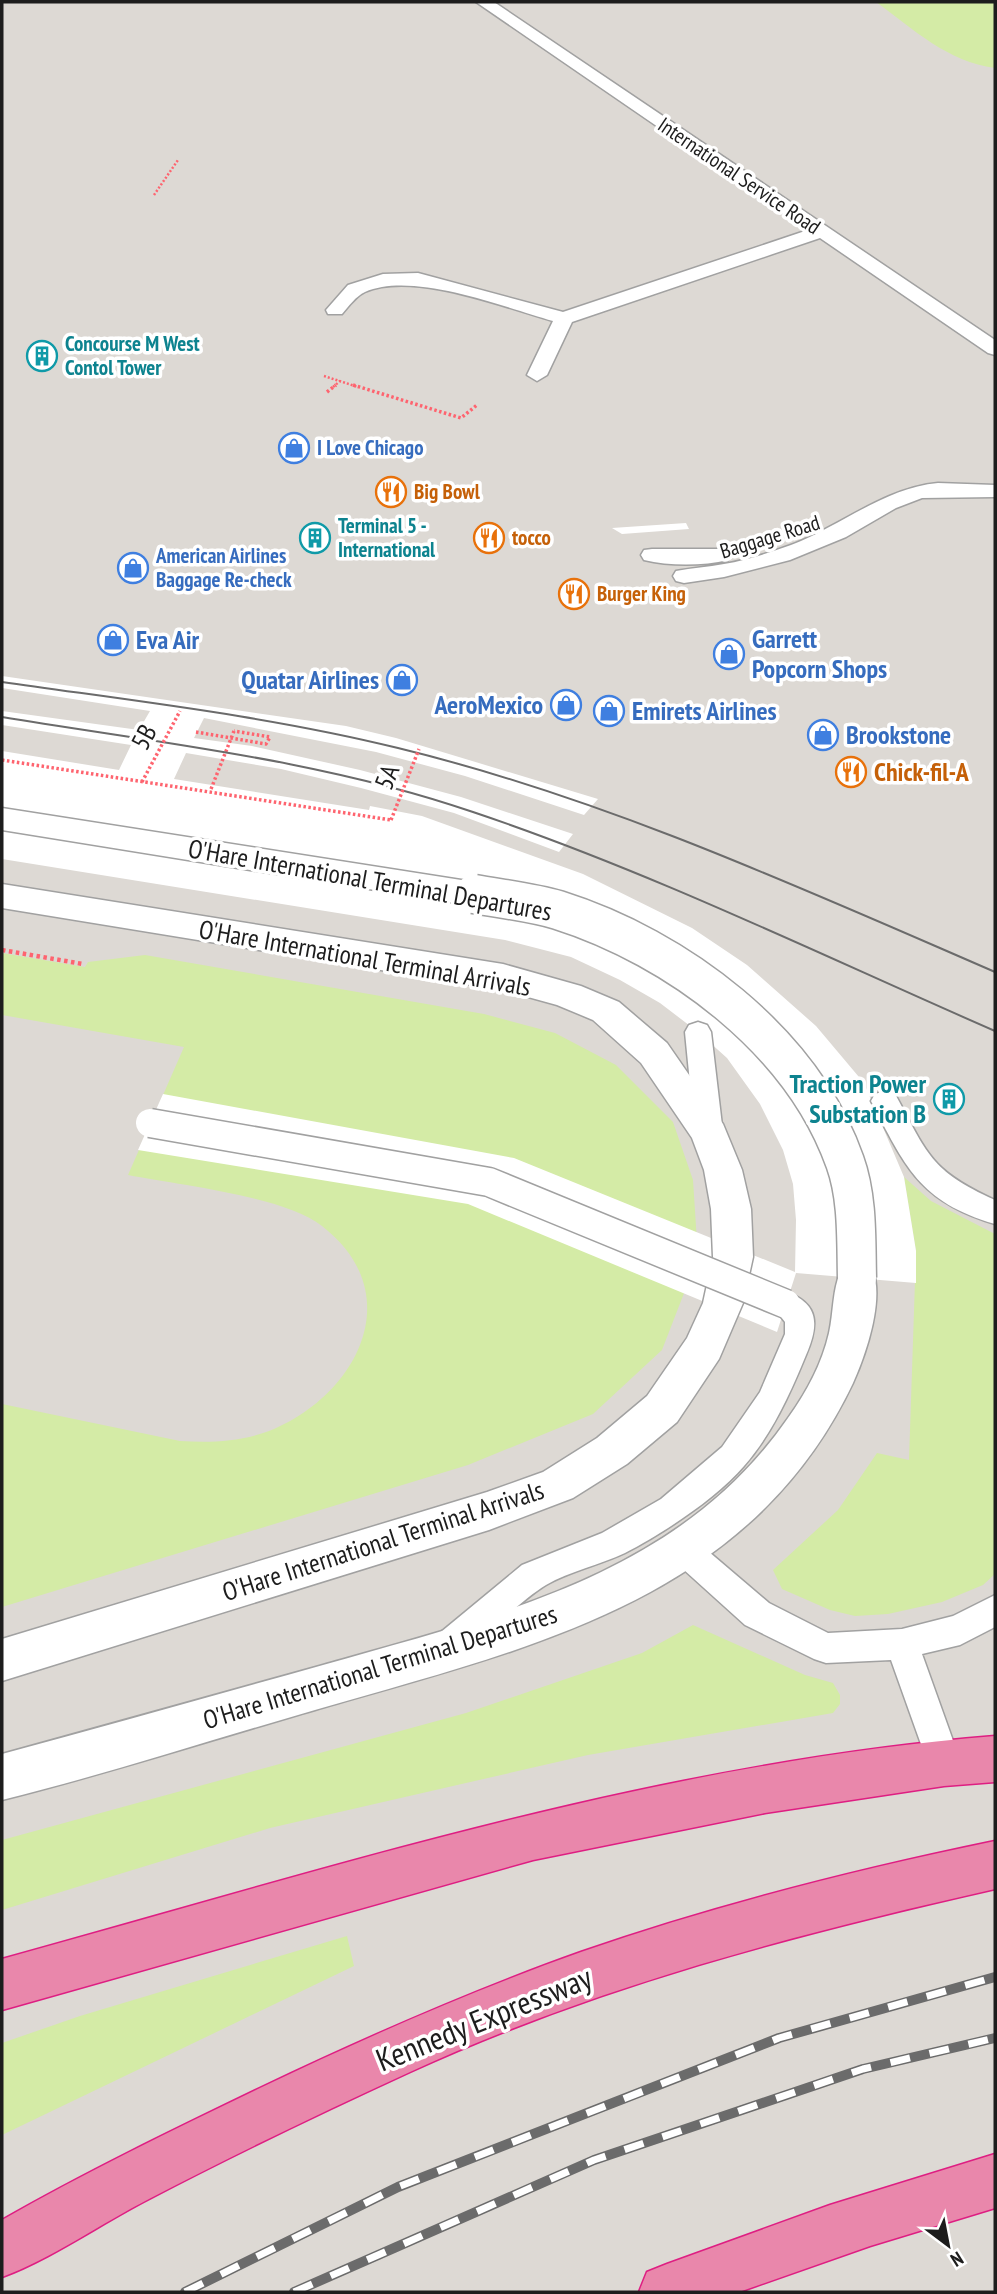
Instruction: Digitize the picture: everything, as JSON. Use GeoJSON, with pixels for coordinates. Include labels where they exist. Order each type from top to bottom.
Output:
{"type":"FeatureCollection","features":[{"type":"Feature","properties":{"kind":"highway"},"geometry":{"type":"LineString","coordinates":[[2,1985],[533,1836],[765,1790],[944,1763],[995,1759]]}},
{"type":"Feature","properties":{"kind":"highway","name":"Kennedy Expressway"},"geometry":{"type":"LineString","coordinates":[[2,2250],[173,2157],[355,2070],[523,1999],[659,1952],[792,1912],[907,1883],[995,1865]]}},
{"type":"Feature","properties":{"kind":"highway"},"geometry":{"type":"LineString","coordinates":[[667,2292],[779,2249],[933,2198],[995,2181]]}},
{"type":"Feature","properties":{"kind":"street","name":"O'Hare International Terminal Departures"},"geometry":{"type":"LineString","coordinates":[[2,820],[474,894],[566,913],[631,942],[692,977],[739,1012],[784,1056],[821,1108],[845,1163],[856,1223],[858,1278],[845,1351],[826,1398],[778,1469],[716,1529],[646,1574],[574,1608],[443,1651],[2,1777]]}},
{"type":"Feature","properties":{"kind":"street","name":"O'Hare International Terminal Arrivals"},"geometry":{"type":"LineString","coordinates":[[2,897],[503,977],[568,995],[606,1012],[654,1053],[709,1134],[723,1170],[731,1209],[733,1257],[723,1303],[704,1347],[662,1409],[612,1451],[558,1485],[489,1511],[2,1660]]}},
{"type":"Feature","properties":{"kind":"lane","name":"International Service Road"},"geometry":{"type":"LineString","coordinates":[[484,2],[995,349]]}},
{"type":"Feature","properties":{"kind":"lane"},"geometry":{"type":"LineString","coordinates":[[335,310],[355,289],[383,281],[418,279],[564,318],[821,232]]}},
{"type":"Feature","properties":{"kind":"lane"},"geometry":{"type":"LineString","coordinates":[[537,375],[564,318]]}},
{"type":"Feature","properties":{"kind":"lane","name":"Baggage Road"},"geometry":{"type":"LineString","coordinates":[[652,555],[695,557],[729,554],[821,520],[886,505],[920,492],[995,491]]}},
{"type":"Feature","properties":{"kind":"lane","name":"Baggage Road"},"geometry":{"type":"LineString","coordinates":[[684,576],[714,574],[762,563],[838,532],[886,505]]}},
{"type":"Feature","properties":{"kind":"lane","name":"O'Hare International Terminal Arrivals"},"geometry":{"type":"LineString","coordinates":[[698,1032],[709,1134]]}},
{"type":"Feature","properties":{"kind":"lane"},"geometry":{"type":"LineString","coordinates":[[885,1101],[911,1149],[931,1177],[995,1213]]}},
{"type":"Feature","properties":{"kind":"lane"},"geometry":{"type":"LineString","coordinates":[[150,1122],[489,1182],[786,1304],[800,1318],[800,1334],[773,1399],[733,1457],[672,1509],[613,1543],[534,1575],[443,1651]]}},
{"type":"Feature","properties":{"kind":"lane"},"geometry":{"type":"LineString","coordinates":[[684,1550],[757,1614],[826,1648],[902,1644],[960,1630],[995,1610]]}},
{"type":"Feature","properties":{"kind":"lane"},"geometry":{"type":"LineString","coordinates":[[902,1644],[944,1763]]}},
{"type":"Feature","properties":{"kind":"path"},"geometry":{"type":"LineString","coordinates":[[154,195],[178,160]]}},
{"type":"Feature","properties":{"kind":"path"},"geometry":{"type":"LineString","coordinates":[[324,376],[461,418],[477,405]]}},
{"type":"Feature","properties":{"kind":"path"},"geometry":{"type":"LineString","coordinates":[[327,392],[340,381]]}},
{"type":"Feature","properties":{"kind":"path","name":"5B"},"geometry":{"type":"LineString","coordinates":[[142,782],[180,711]]}},
{"type":"Feature","properties":{"kind":"path"},"geometry":{"type":"LineString","coordinates":[[196,732],[266,744],[270,737],[234,731],[211,789]]}},
{"type":"Feature","properties":{"kind":"path","name":"5A"},"geometry":{"type":"LineString","coordinates":[[142,782],[391,820],[419,749]]}},
{"type":"Feature","properties":{"kind":"path"},"geometry":{"type":"LineString","coordinates":[[2,760],[142,782]]}},
{"type":"Feature","properties":{"kind":"path"},"geometry":{"type":"LineString","coordinates":[[2,950],[83,964]]}},
{"type":"Feature","properties":{"kind":"shaded area"},"geometry":{"type":"Polygon","coordinates":[[[2,2],[995,2],[995,2292],[2,2292],[2,2]]]}},
{"type":"Feature","properties":{"kind":"green space"},"geometry":{"type":"Polygon","coordinates":[[[876,2],[995,2],[995,68],[978,65],[946,52],[876,2]]]}},
{"type":"Feature","properties":{"kind":"green space"},"geometry":{"type":"Polygon","coordinates":[[[2,953],[85,967],[88,962],[145,955],[484,1014],[555,1033],[616,1065],[673,1122],[693,1180],[698,1257],[662,1350],[593,1414],[468,1465],[2,1607],[2,1404],[180,1441],[236,1440],[269,1431],[300,1415],[327,1394],[348,1369],[362,1341],[367,1312],[363,1282],[349,1253],[322,1226],[305,1216],[257,1199],[128,1175],[184,1047],[2,1015],[2,953]]]}},
{"type":"Feature","properties":{"kind":"green space"},"geometry":{"type":"Polygon","coordinates":[[[904,1177],[931,1201],[995,1234],[995,1574],[983,1585],[942,1602],[888,1614],[855,1616],[830,1610],[782,1589],[773,1570],[838,1510],[877,1453],[909,1460],[916,1251],[904,1177]]]}},
{"type":"Feature","properties":{"kind":"green space"},"geometry":{"type":"Polygon","coordinates":[[[693,1625],[805,1675],[833,1683],[840,1695],[840,1704],[833,1713],[588,1755],[270,1828],[2,1910],[2,1840],[466,1713],[642,1653],[693,1625]]]}},
{"type":"Feature","properties":{"kind":"green space"},"geometry":{"type":"Polygon","coordinates":[[[347,1936],[354,1966],[2,2135],[2,2043],[80,2016],[347,1936]]]}},
{"type":"Feature","properties":{"kind":"pier"},"geometry":{"type":"Polygon","coordinates":[[[686,523],[689,529],[622,534],[612,528],[686,523]]]}},
{"type":"Feature","properties":{"kind":"pier"},"geometry":{"type":"Polygon","coordinates":[[[2,676],[346,726],[396,738],[598,799],[584,815],[465,776],[376,752],[204,718],[194,738],[252,746],[360,770],[461,797],[573,834],[559,852],[454,813],[361,788],[281,769],[186,753],[174,779],[369,810],[370,806],[422,816],[583,874],[692,928],[747,965],[816,1026],[864,1083],[904,1177],[916,1251],[916,1283],[796,1273],[777,1332],[468,1204],[138,1150],[163,1094],[514,1158],[795,1272],[796,1220],[793,1184],[783,1150],[760,1104],[727,1058],[698,1032],[660,1003],[620,980],[571,957],[505,940],[2,859],[2,751],[119,770],[131,745],[2,725],[2,711],[139,730],[150,711],[2,688],[2,676]]]}},
{"type":"Feature","properties":{"kind":"tram line"},"geometry":{"type":"LineString","coordinates":[[2,682],[300,727],[398,748],[475,769],[551,792],[701,847],[995,972]]}},
{"type":"Feature","properties":{"kind":"tram line"},"geometry":{"type":"LineString","coordinates":[[2,717],[299,766],[416,794],[473,812],[671,888],[995,1031]]}},
{"type":"Feature","properties":{"kind":"railway"},"geometry":{"type":"LineString","coordinates":[[185,2292],[398,2187],[779,2038],[995,1977]]}},
{"type":"Feature","properties":{"kind":"railway"},"geometry":{"type":"LineString","coordinates":[[294,2292],[594,2160],[863,2069],[995,2038]]}},
{"type":"Feature","properties":{"kind":"place","name":"Concourse M West Contol Tower"},"geometry":{"type":"Point","coordinates":[42,356]}},
{"type":"Feature","properties":{"kind":"place","name":"I Love Chicago"},"geometry":{"type":"Point","coordinates":[294,448]}},
{"type":"Feature","properties":{"kind":"place","name":"Big Bowl"},"geometry":{"type":"Point","coordinates":[391,492]}},
{"type":"Feature","properties":{"kind":"place","name":"Terminal 5 - International"},"geometry":{"type":"Point","coordinates":[315,538]}},
{"type":"Feature","properties":{"kind":"place","name":"tocco"},"geometry":{"type":"Point","coordinates":[489,538]}},
{"type":"Feature","properties":{"kind":"place","name":"American Airlines Baggage Re-check"},"geometry":{"type":"Point","coordinates":[133,568]}},
{"type":"Feature","properties":{"kind":"place","name":"Burger King"},"geometry":{"type":"Point","coordinates":[574,594]}},
{"type":"Feature","properties":{"kind":"place","name":"Eva Air"},"geometry":{"type":"Point","coordinates":[113,640]}},
{"type":"Feature","properties":{"kind":"place","name":"Garrett Popcorn Shops"},"geometry":{"type":"Point","coordinates":[729,654]}},
{"type":"Feature","properties":{"kind":"place","name":"Quatar Airlines"},"geometry":{"type":"Point","coordinates":[402,680]}},
{"type":"Feature","properties":{"kind":"place","name":"AeroMexico"},"geometry":{"type":"Point","coordinates":[566,705]}},
{"type":"Feature","properties":{"kind":"place","name":"Emirets Airlines"},"geometry":{"type":"Point","coordinates":[609,711]}},
{"type":"Feature","properties":{"kind":"place","name":"Brookstone"},"geometry":{"type":"Point","coordinates":[823,735]}},
{"type":"Feature","properties":{"kind":"place","name":"Chick-fil-A"},"geometry":{"type":"Point","coordinates":[851,772]}},
{"type":"Feature","properties":{"kind":"place","name":"Traction Power Substation B"},"geometry":{"type":"Point","coordinates":[949,1099]}}]}
